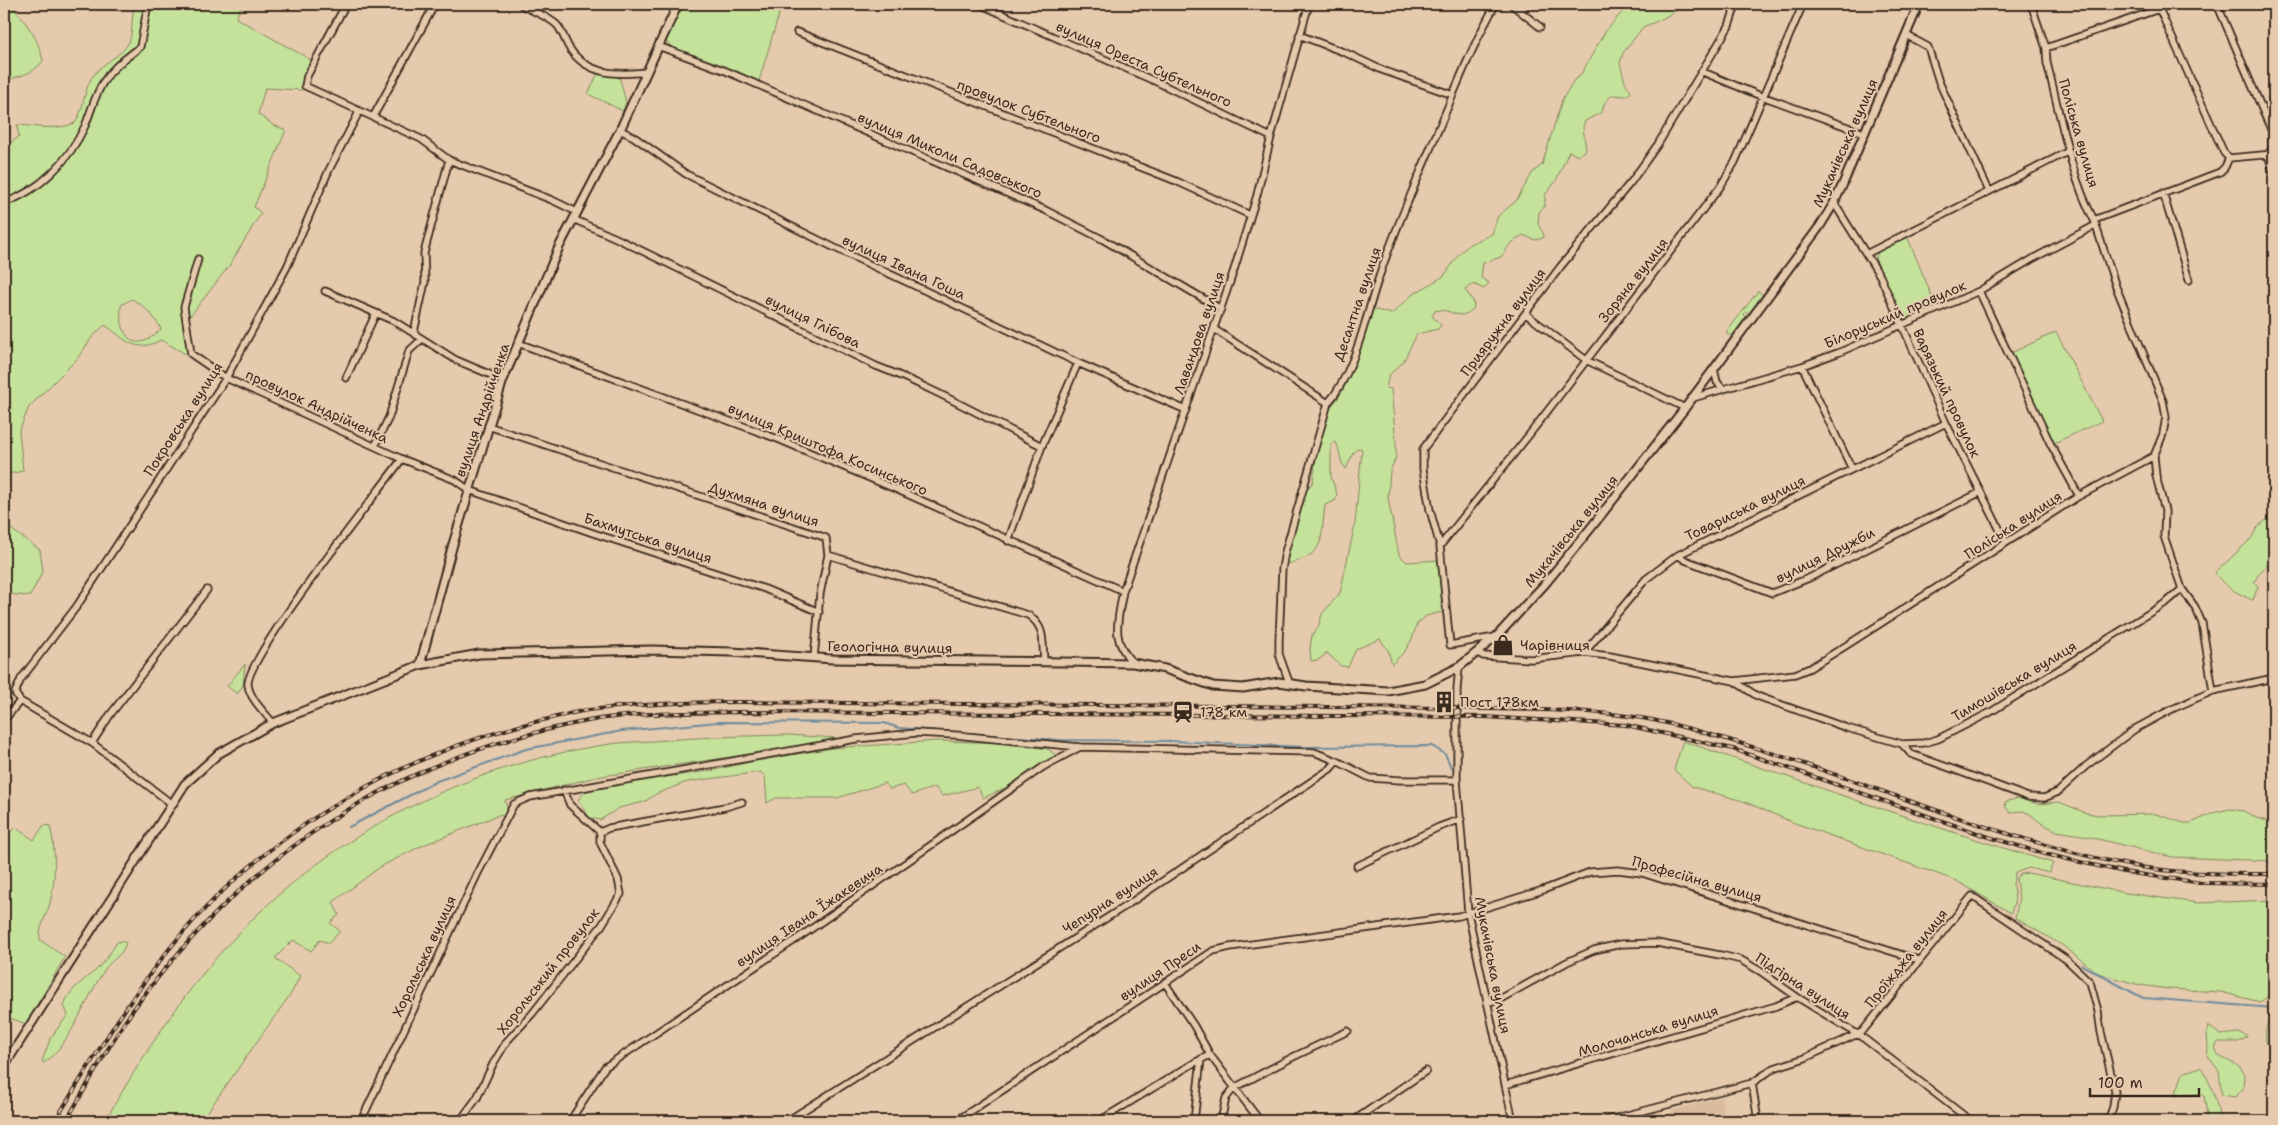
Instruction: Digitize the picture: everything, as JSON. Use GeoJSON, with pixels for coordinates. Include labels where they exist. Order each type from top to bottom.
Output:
{"type":"FeatureCollection","features":[{"type":"Feature","properties":{"kind":"street"},"geometry":{"type":"LineString","coordinates":[[4,203],[28,193],[64,159],[83,129],[102,83],[116,65],[140,47],[148,4]]}},
{"type":"Feature","properties":{"kind":"street"},"geometry":{"type":"LineString","coordinates":[[346,4],[307,76],[305,86],[421,139],[449,160],[552,200],[575,215]]}},
{"type":"Feature","properties":{"kind":"street"},"geometry":{"type":"LineString","coordinates":[[373,118],[435,4]]}},
{"type":"Feature","properties":{"kind":"street"},"geometry":{"type":"LineString","coordinates":[[520,4],[557,25],[574,54],[598,72],[632,74],[647,72]]}},
{"type":"Feature","properties":{"kind":"street","name":"вулиця Андрійченка"},"geometry":{"type":"LineString","coordinates":[[420,665],[430,622],[503,380],[559,247],[620,130],[678,4]]}},
{"type":"Feature","properties":{"kind":"street","name":"вулиця Ореста Субтельного"},"geometry":{"type":"LineString","coordinates":[[979,4],[1159,83],[1271,137]]}},
{"type":"Feature","properties":{"kind":"street","name":"Лавандова вулиця"},"geometry":{"type":"LineString","coordinates":[[1133,663],[1123,653],[1118,641],[1117,628],[1122,591],[1221,309],[1250,216],[1309,4]]}},
{"type":"Feature","properties":{"kind":"street","name":"Десантна вулиця"},"geometry":{"type":"LineString","coordinates":[[1289,682],[1279,654],[1284,552],[1328,403],[1335,395],[1360,339],[1378,281],[1406,203],[1453,95],[1496,4]]}},
{"type":"Feature","properties":{"kind":"street"},"geometry":{"type":"LineString","coordinates":[[1511,4],[1540,27]]}},
{"type":"Feature","properties":{"kind":"street"},"geometry":{"type":"LineString","coordinates":[[1520,10],[1528,4]]}},
{"type":"Feature","properties":{"kind":"street","name":"Прияружна вулиця"},"geometry":{"type":"LineString","coordinates":[[1497,636],[1450,645],[1440,546],[1430,510],[1423,469],[1423,449],[1561,266],[1631,182],[1658,144],[1729,26],[1734,8],[1731,4]]}},
{"type":"Feature","properties":{"kind":"street","name":"Зоряна вулиця"},"geometry":{"type":"LineString","coordinates":[[1440,546],[1720,187],[1735,162],[1803,4]]}},
{"type":"Feature","properties":{"kind":"street","name":"Мукачівська вулиця"},"geometry":{"type":"LineString","coordinates":[[1513,1121],[1468,913],[1457,780],[1457,689],[1459,667],[1478,654],[1497,636],[1544,585],[1590,530],[1693,398],[1820,226],[1834,203],[1919,4]]}},
{"type":"Feature","properties":{"kind":"street","name":"Поліська вулиця"},"geometry":{"type":"LineString","coordinates":[[1478,654],[1483,656],[1532,658],[1584,654],[1642,662],[1734,681],[1795,674],[1810,668],[1935,591],[2006,542],[2014,539],[2079,496],[2154,456],[2163,434],[2166,417],[2163,401],[2116,287],[2095,222],[2088,208],[2070,151],[2047,63],[2046,48],[2030,4]]}},
{"type":"Feature","properties":{"kind":"street"},"geometry":{"type":"LineString","coordinates":[[2217,4],[2272,132],[2271,154],[2274,175]]}},
{"type":"Feature","properties":{"kind":"street"},"geometry":{"type":"LineString","coordinates":[[2046,48],[2158,6],[2198,99],[2224,153],[2229,158],[2271,154]]}},
{"type":"Feature","properties":{"kind":"street","name":"провулок Субтельного"},"geometry":{"type":"LineString","coordinates":[[797,32],[1176,181],[1250,216]]}},
{"type":"Feature","properties":{"kind":"street"},"geometry":{"type":"LineString","coordinates":[[1299,35],[1382,70],[1453,95]]}},
{"type":"Feature","properties":{"kind":"street"},"geometry":{"type":"LineString","coordinates":[[1906,35],[1928,47],[1939,82],[1989,191]]}},
{"type":"Feature","properties":{"kind":"street","name":"вулиця Миколи Садовського"},"geometry":{"type":"LineString","coordinates":[[658,46],[726,71],[1045,210],[1102,239],[1221,309]]}},
{"type":"Feature","properties":{"kind":"street"},"geometry":{"type":"LineString","coordinates":[[1703,72],[1864,133]]}},
{"type":"Feature","properties":{"kind":"street","name":"Покровська вулиця"},"geometry":{"type":"LineString","coordinates":[[20,701],[15,693],[21,679],[71,614],[226,378],[287,267],[329,170],[359,112]]}},
{"type":"Feature","properties":{"kind":"street","name":"вулиця Івана Гоша"},"geometry":{"type":"LineString","coordinates":[[620,130],[634,137],[686,174],[708,185],[915,287],[1078,363],[1186,410]]}},
{"type":"Feature","properties":{"kind":"street"},"geometry":{"type":"LineString","coordinates":[[1868,253],[2070,151]]}},
{"type":"Feature","properties":{"kind":"street","name":"Білоруський провулок"},"geometry":{"type":"LineString","coordinates":[[1693,398],[1802,366],[1840,352],[1900,324],[1979,291],[2095,222],[2163,193],[2220,172],[2229,158]]}},
{"type":"Feature","properties":{"kind":"street"},"geometry":{"type":"LineString","coordinates":[[414,332],[425,282],[424,253],[449,160]]}},
{"type":"Feature","properties":{"kind":"street"},"geometry":{"type":"LineString","coordinates":[[2163,193],[2189,280]]}},
{"type":"Feature","properties":{"kind":"street","name":"Варязький провулок"},"geometry":{"type":"LineString","coordinates":[[1834,203],[1868,253],[1880,276],[1946,423],[2006,542]]}},
{"type":"Feature","properties":{"kind":"street","name":"вулиця Глібова"},"geometry":{"type":"LineString","coordinates":[[575,215],[616,238],[876,366],[908,378],[988,417],[1042,446]]}},
{"type":"Feature","properties":{"kind":"street","name":"провулок Андрійченка"},"geometry":{"type":"LineString","coordinates":[[198,259],[184,307],[191,354],[226,378],[402,459],[455,480],[469,490]]}},
{"type":"Feature","properties":{"kind":"street"},"geometry":{"type":"LineString","coordinates":[[325,291],[376,313],[414,332],[456,360],[503,380]]}},
{"type":"Feature","properties":{"kind":"street"},"geometry":{"type":"LineString","coordinates":[[1979,291],[2051,446],[2079,496]]}},
{"type":"Feature","properties":{"kind":"street"},"geometry":{"type":"LineString","coordinates":[[346,378],[376,313]]}},
{"type":"Feature","properties":{"kind":"street"},"geometry":{"type":"LineString","coordinates":[[1526,314],[1586,360],[1685,408]]}},
{"type":"Feature","properties":{"kind":"street"},"geometry":{"type":"LineString","coordinates":[[1214,329],[1328,403]]}},
{"type":"Feature","properties":{"kind":"street"},"geometry":{"type":"LineString","coordinates":[[375,446],[392,408],[409,351],[422,339]]}},
{"type":"Feature","properties":{"kind":"street","name":"вулиця Криштофа Косинського"},"geometry":{"type":"LineString","coordinates":[[518,343],[778,439],[898,490],[1122,591]]}},
{"type":"Feature","properties":{"kind":"street"},"geometry":{"type":"LineString","coordinates":[[1008,541],[1042,446],[1078,363]]}},
{"type":"Feature","properties":{"kind":"street"},"geometry":{"type":"LineString","coordinates":[[1802,366],[1852,470]]}},
{"type":"Feature","properties":{"kind":"street"},"geometry":{"type":"LineString","coordinates":[[1714,369],[1717,382],[1723,389]]}},
{"type":"Feature","properties":{"kind":"street","name":"Товариська вулиця"},"geometry":{"type":"LineString","coordinates":[[1584,654],[1646,579],[1678,555],[1946,423]]}},
{"type":"Feature","properties":{"kind":"street","name":"Духмяна вулиця"},"geometry":{"type":"LineString","coordinates":[[488,426],[816,534],[826,538],[828,555]]}},
{"type":"Feature","properties":{"kind":"street"},"geometry":{"type":"LineString","coordinates":[[2154,456],[2156,476],[2165,511],[2164,536],[2182,589],[2195,607],[2202,623],[2213,691]]}},
{"type":"Feature","properties":{"kind":"street"},"geometry":{"type":"LineString","coordinates":[[273,723],[250,692],[249,677],[269,639],[321,566],[402,459]]}},
{"type":"Feature","properties":{"kind":"street","name":"Бахмутська вулиця"},"geometry":{"type":"LineString","coordinates":[[469,490],[594,534],[765,589],[818,612]]}},
{"type":"Feature","properties":{"kind":"street","name":"вулиця Дружби"},"geometry":{"type":"LineString","coordinates":[[1678,555],[1685,560],[1772,594],[1794,585],[1981,492]]}},
{"type":"Feature","properties":{"kind":"street"},"geometry":{"type":"LineString","coordinates":[[814,658],[820,594],[828,555],[1028,615],[1037,621],[1041,629],[1044,661]]}},
{"type":"Feature","properties":{"kind":"street","name":"Тимошівська вулиця"},"geometry":{"type":"LineString","coordinates":[[1734,681],[1757,696],[1801,713],[1902,744],[1938,739],[1989,713],[2167,602],[2182,589]]}},
{"type":"Feature","properties":{"kind":"street"},"geometry":{"type":"LineString","coordinates":[[92,743],[110,715],[207,590]]}},
{"type":"Feature","properties":{"kind":"street","name":"Геологічна вулиця"},"geometry":{"type":"LineString","coordinates":[[420,665],[480,654],[567,651],[732,652],[814,658],[1133,663],[1165,668],[1213,686],[1243,688],[1273,682],[1289,682],[1306,686],[1388,691],[1413,688],[1459,667]]}},
{"type":"Feature","properties":{"kind":"street"},"geometry":{"type":"LineString","coordinates":[[4,1066],[185,784],[218,754],[273,723],[420,665]]}},
{"type":"Feature","properties":{"kind":"street"},"geometry":{"type":"LineString","coordinates":[[1902,744],[1911,754],[2028,797],[2044,798],[2058,792],[2086,766],[2135,729],[2172,709],[2213,691],[2274,678]]}},
{"type":"Feature","properties":{"kind":"street"},"geometry":{"type":"LineString","coordinates":[[4,720],[20,701],[92,743],[172,804]]}},
{"type":"Feature","properties":{"kind":"street"},"geometry":{"type":"LineString","coordinates":[[742,802],[725,807],[609,828],[600,832],[570,805],[564,790],[716,765],[856,739],[916,733],[1080,747],[1314,752],[1337,761],[1370,778],[1457,780]]}},
{"type":"Feature","properties":{"kind":"street","name":"вулиця Івана Їжакевича"},"geometry":{"type":"LineString","coordinates":[[570,1121],[605,1067],[801,936],[1044,767],[1080,747]]}},
{"type":"Feature","properties":{"kind":"street","name":"Чепурна вулиця"},"geometry":{"type":"LineString","coordinates":[[787,1121],[1124,907],[1330,769],[1337,761]]}},
{"type":"Feature","properties":{"kind":"street","name":"Хорольська вулиця"},"geometry":{"type":"LineString","coordinates":[[362,1121],[478,874],[514,804],[530,797],[564,790]]}},
{"type":"Feature","properties":{"kind":"street"},"geometry":{"type":"LineString","coordinates":[[1357,866],[1439,827],[1461,819]]}},
{"type":"Feature","properties":{"kind":"street","name":"Хорольський провулок"},"geometry":{"type":"LineString","coordinates":[[460,1121],[477,1098],[493,1064],[507,1041],[532,1014],[602,925],[621,894],[618,880],[600,842],[600,832]]}},
{"type":"Feature","properties":{"kind":"street","name":"Професійна вулиця"},"geometry":{"type":"LineString","coordinates":[[1468,913],[1542,890],[1590,872],[1618,870],[1642,874],[1919,960]]}},
{"type":"Feature","properties":{"kind":"street","name":"Проїжджа вулиця"},"geometry":{"type":"LineString","coordinates":[[1604,1121],[1752,1083],[1774,1068],[1805,1058],[1856,1035],[1876,1015],[1972,896],[2067,960],[2090,982],[2098,1010],[2114,1091],[2113,1107],[2108,1121]]}},
{"type":"Feature","properties":{"kind":"street","name":"вулиця Преси"},"geometry":{"type":"LineString","coordinates":[[956,1121],[1213,951],[1230,947],[1430,921],[1468,913]]}},
{"type":"Feature","properties":{"kind":"street","name":"Підгірна вулиця"},"geometry":{"type":"LineString","coordinates":[[1487,1003],[1502,998],[1567,962],[1594,950],[1641,942],[1657,942],[1741,960],[1870,1043],[1971,1121]]}},
{"type":"Feature","properties":{"kind":"street"},"geometry":{"type":"LineString","coordinates":[[1165,983],[1194,1026],[1210,1055],[1260,1121]]}},
{"type":"Feature","properties":{"kind":"street","name":"Молочанська вулиця"},"geometry":{"type":"LineString","coordinates":[[1505,1085],[1776,1006],[1797,997]]}},
{"type":"Feature","properties":{"kind":"street"},"geometry":{"type":"LineString","coordinates":[[1221,1121],[1226,1098],[1234,1088],[1293,1056],[1348,1032]]}},
{"type":"Feature","properties":{"kind":"street"},"geometry":{"type":"LineString","coordinates":[[1099,1121],[1210,1055]]}},
{"type":"Feature","properties":{"kind":"street"},"geometry":{"type":"LineString","coordinates":[[1194,1121],[1201,1060]]}},
{"type":"Feature","properties":{"kind":"street"},"geometry":{"type":"LineString","coordinates":[[1354,1121],[1426,1071]]}},
{"type":"Feature","properties":{"kind":"street"},"geometry":{"type":"LineString","coordinates":[[1752,1083],[1758,1121]]}},
{"type":"Feature","properties":{"kind":"shaded area"},"geometry":{"type":"Polygon","coordinates":[[[1721,1097],[1725,1121],[1625,1121],[1662,1112],[1665,1116],[1670,1114],[1671,1111],[1721,1097]]]}},
{"type":"Feature","properties":{"kind":"green space"},"geometry":{"type":"Polygon","coordinates":[[[4,4],[10,4],[26,23],[35,37],[43,61],[30,72],[4,80],[4,4]]]}},
{"type":"Feature","properties":{"kind":"green space"},"geometry":{"type":"Polygon","coordinates":[[[135,4],[242,4],[236,18],[313,61],[304,76],[302,90],[265,88],[258,114],[273,125],[286,130],[254,207],[261,213],[229,266],[187,320],[189,356],[161,340],[144,346],[131,343],[105,325],[93,336],[77,359],[29,407],[19,431],[23,471],[4,475],[4,147],[19,137],[17,125],[61,127],[75,123],[91,79],[101,68],[122,52],[129,42],[135,4]],[[132,299],[121,305],[123,326],[130,339],[136,342],[143,341],[161,329],[149,312],[132,299]]]}},
{"type":"Feature","properties":{"kind":"green space"},"geometry":{"type":"Polygon","coordinates":[[[682,4],[782,4],[759,81],[672,47],[666,42],[682,4]]]}},
{"type":"Feature","properties":{"kind":"green space"},"geometry":{"type":"Polygon","coordinates":[[[1629,4],[1684,4],[1684,6],[1660,20],[1643,27],[1623,53],[1620,63],[1625,82],[1631,92],[1626,96],[1612,95],[1604,104],[1602,112],[1585,121],[1583,127],[1586,150],[1578,156],[1569,151],[1556,181],[1545,195],[1545,206],[1539,212],[1538,224],[1544,235],[1543,238],[1535,240],[1523,235],[1510,244],[1501,257],[1483,263],[1481,278],[1489,283],[1484,289],[1473,284],[1465,290],[1473,301],[1474,308],[1463,315],[1441,310],[1435,311],[1432,316],[1441,325],[1438,329],[1417,334],[1403,362],[1389,375],[1386,388],[1391,389],[1396,457],[1390,471],[1388,498],[1399,555],[1407,562],[1440,560],[1446,611],[1426,616],[1417,624],[1412,639],[1405,651],[1392,664],[1388,650],[1380,639],[1356,649],[1348,667],[1341,666],[1327,653],[1318,660],[1311,661],[1312,635],[1318,628],[1322,614],[1340,593],[1355,524],[1362,449],[1359,448],[1353,453],[1346,469],[1342,463],[1337,444],[1334,442],[1331,445],[1331,477],[1337,494],[1335,501],[1325,505],[1319,545],[1308,556],[1284,565],[1286,553],[1305,492],[1313,482],[1316,455],[1330,407],[1339,397],[1348,378],[1372,309],[1392,314],[1412,295],[1444,276],[1459,254],[1470,244],[1492,234],[1498,216],[1516,201],[1533,172],[1542,165],[1562,100],[1574,80],[1580,76],[1605,32],[1629,4]]]}},
{"type":"Feature","properties":{"kind":"green space"},"geometry":{"type":"Polygon","coordinates":[[[601,73],[613,74],[620,79],[626,102],[623,111],[588,94],[597,75],[601,73]]]}},
{"type":"Feature","properties":{"kind":"green space"},"geometry":{"type":"Polygon","coordinates":[[[1907,236],[1936,306],[1904,320],[1901,318],[1875,258],[1879,251],[1907,236]]]}},
{"type":"Feature","properties":{"kind":"green space"},"geometry":{"type":"Polygon","coordinates":[[[1758,291],[1764,296],[1750,314],[1746,312],[1744,314],[1747,319],[1733,337],[1726,333],[1758,291]]]}},
{"type":"Feature","properties":{"kind":"green space"},"geometry":{"type":"Polygon","coordinates":[[[2056,332],[2102,421],[2052,444],[2011,353],[2056,332]]]}},
{"type":"Feature","properties":{"kind":"green space"},"geometry":{"type":"Polygon","coordinates":[[[2274,513],[2274,559],[2260,572],[2254,582],[2258,586],[2253,600],[2232,589],[2215,573],[2251,539],[2257,528],[2274,513]]]}},
{"type":"Feature","properties":{"kind":"green space"},"geometry":{"type":"Polygon","coordinates":[[[4,524],[40,550],[43,571],[30,596],[4,594],[4,524]]]}},
{"type":"Feature","properties":{"kind":"green space"},"geometry":{"type":"Polygon","coordinates":[[[245,664],[243,685],[237,694],[227,686],[245,664]]]}},
{"type":"Feature","properties":{"kind":"green space"},"geometry":{"type":"Polygon","coordinates":[[[788,735],[836,738],[811,745],[596,777],[505,800],[508,812],[504,819],[501,814],[421,846],[380,867],[333,902],[339,915],[330,923],[340,931],[329,943],[320,940],[311,951],[293,940],[275,958],[300,976],[292,992],[201,1121],[105,1121],[166,1023],[200,977],[238,934],[275,898],[316,865],[359,836],[405,810],[453,787],[503,769],[553,755],[604,745],[704,738],[788,735]]]}},
{"type":"Feature","properties":{"kind":"green space"},"geometry":{"type":"Polygon","coordinates":[[[938,741],[1007,743],[1048,749],[1057,756],[1013,785],[983,798],[978,787],[942,796],[935,787],[912,795],[904,785],[890,789],[885,783],[837,798],[776,798],[767,803],[765,776],[760,772],[687,782],[656,794],[644,802],[619,808],[600,820],[590,818],[578,800],[585,792],[608,785],[710,771],[832,748],[938,741]]]}},
{"type":"Feature","properties":{"kind":"green space"},"geometry":{"type":"Polygon","coordinates":[[[1683,741],[1913,819],[2053,863],[2049,873],[2029,868],[2015,873],[2013,885],[2015,900],[2011,913],[1957,881],[1792,822],[1743,801],[1693,787],[1674,770],[1683,741]]]}},
{"type":"Feature","properties":{"kind":"green space"},"geometry":{"type":"Polygon","coordinates":[[[2018,798],[2038,804],[2059,802],[2086,813],[2099,815],[2156,814],[2184,823],[2191,823],[2216,812],[2230,809],[2244,811],[2256,818],[2274,823],[2274,861],[2172,857],[2057,831],[2041,823],[2030,814],[2023,811],[2011,812],[2006,808],[2005,802],[2018,798]]]}},
{"type":"Feature","properties":{"kind":"green space"},"geometry":{"type":"Polygon","coordinates":[[[44,825],[50,826],[52,835],[54,875],[49,908],[41,926],[40,940],[65,957],[26,1024],[13,1019],[4,1021],[4,826],[9,833],[16,828],[34,840],[44,825]]]}},
{"type":"Feature","properties":{"kind":"green space"},"geometry":{"type":"Polygon","coordinates":[[[2028,873],[2126,893],[2198,903],[2274,900],[2274,989],[2260,1002],[2221,992],[2140,985],[2098,973],[2062,945],[2015,918],[2019,899],[2016,878],[2021,874],[2028,873]]]}},
{"type":"Feature","properties":{"kind":"green space"},"geometry":{"type":"Polygon","coordinates":[[[122,941],[126,943],[124,947],[105,969],[71,1032],[63,1044],[44,1063],[42,1061],[51,1037],[68,1015],[64,1005],[69,995],[95,971],[117,942],[122,941]]]}},
{"type":"Feature","properties":{"kind":"green space"},"geometry":{"type":"Polygon","coordinates":[[[2270,1018],[2274,1020],[2274,1056],[2266,1043],[2266,1027],[2270,1018]]]}},
{"type":"Feature","properties":{"kind":"green space"},"geometry":{"type":"Polygon","coordinates":[[[2208,1026],[2221,1035],[2239,1033],[2247,1036],[2238,1042],[2218,1042],[2215,1048],[2219,1056],[2240,1067],[2244,1074],[2243,1089],[2235,1097],[2222,1095],[2219,1071],[2207,1055],[2208,1026]]]}},
{"type":"Feature","properties":{"kind":"green space"},"geometry":{"type":"Polygon","coordinates":[[[2200,1067],[2213,1093],[2218,1109],[2219,1121],[2205,1121],[2207,1114],[2204,1096],[2199,1094],[2175,1096],[2183,1073],[2200,1067]]]}},
{"type":"Feature","properties":{"kind":"waterway"},"geometry":{"type":"LineString","coordinates":[[2272,4],[2274,9]]}},
{"type":"Feature","properties":{"kind":"waterway"},"geometry":{"type":"LineString","coordinates":[[349,827],[437,781],[526,749],[622,731],[718,722],[884,723],[899,728],[1058,740],[1170,741],[1305,747],[1432,746],[1445,754],[1451,767]]}},
{"type":"Feature","properties":{"kind":"waterway"},"geometry":{"type":"LineString","coordinates":[[2082,965],[2143,998],[2274,1008]]}},
{"type":"Feature","properties":{"kind":"railway"},"geometry":{"type":"LineString","coordinates":[[55,1121],[114,1027],[145,981],[179,937],[216,898],[256,862],[298,829],[344,800],[391,774],[441,752],[491,734],[589,710],[626,706],[738,702],[1457,708],[1592,712],[1671,724],[1728,740],[1785,757],[1952,816],[2009,834],[2123,864],[2179,872],[2274,874]]}},
{"type":"Feature","properties":{"kind":"railway"},"geometry":{"type":"LineString","coordinates":[[66,1121],[124,1023],[178,954],[225,904],[277,859],[331,820],[390,787],[452,759],[518,737],[588,721],[625,716],[739,712],[1485,717],[1626,725],[1733,749],[1986,836],[2045,854],[2124,872],[2202,883],[2274,884]]}},
{"type":"Feature","properties":{"kind":"place","name":"Чарівниця"},"geometry":{"type":"Point","coordinates":[1503,645]}},
{"type":"Feature","properties":{"kind":"place","name":"Пост 178км"},"geometry":{"type":"Point","coordinates":[1444,702]}},
{"type":"Feature","properties":{"kind":"place","name":"178 км"},"geometry":{"type":"Point","coordinates":[1183,712]}}]}
